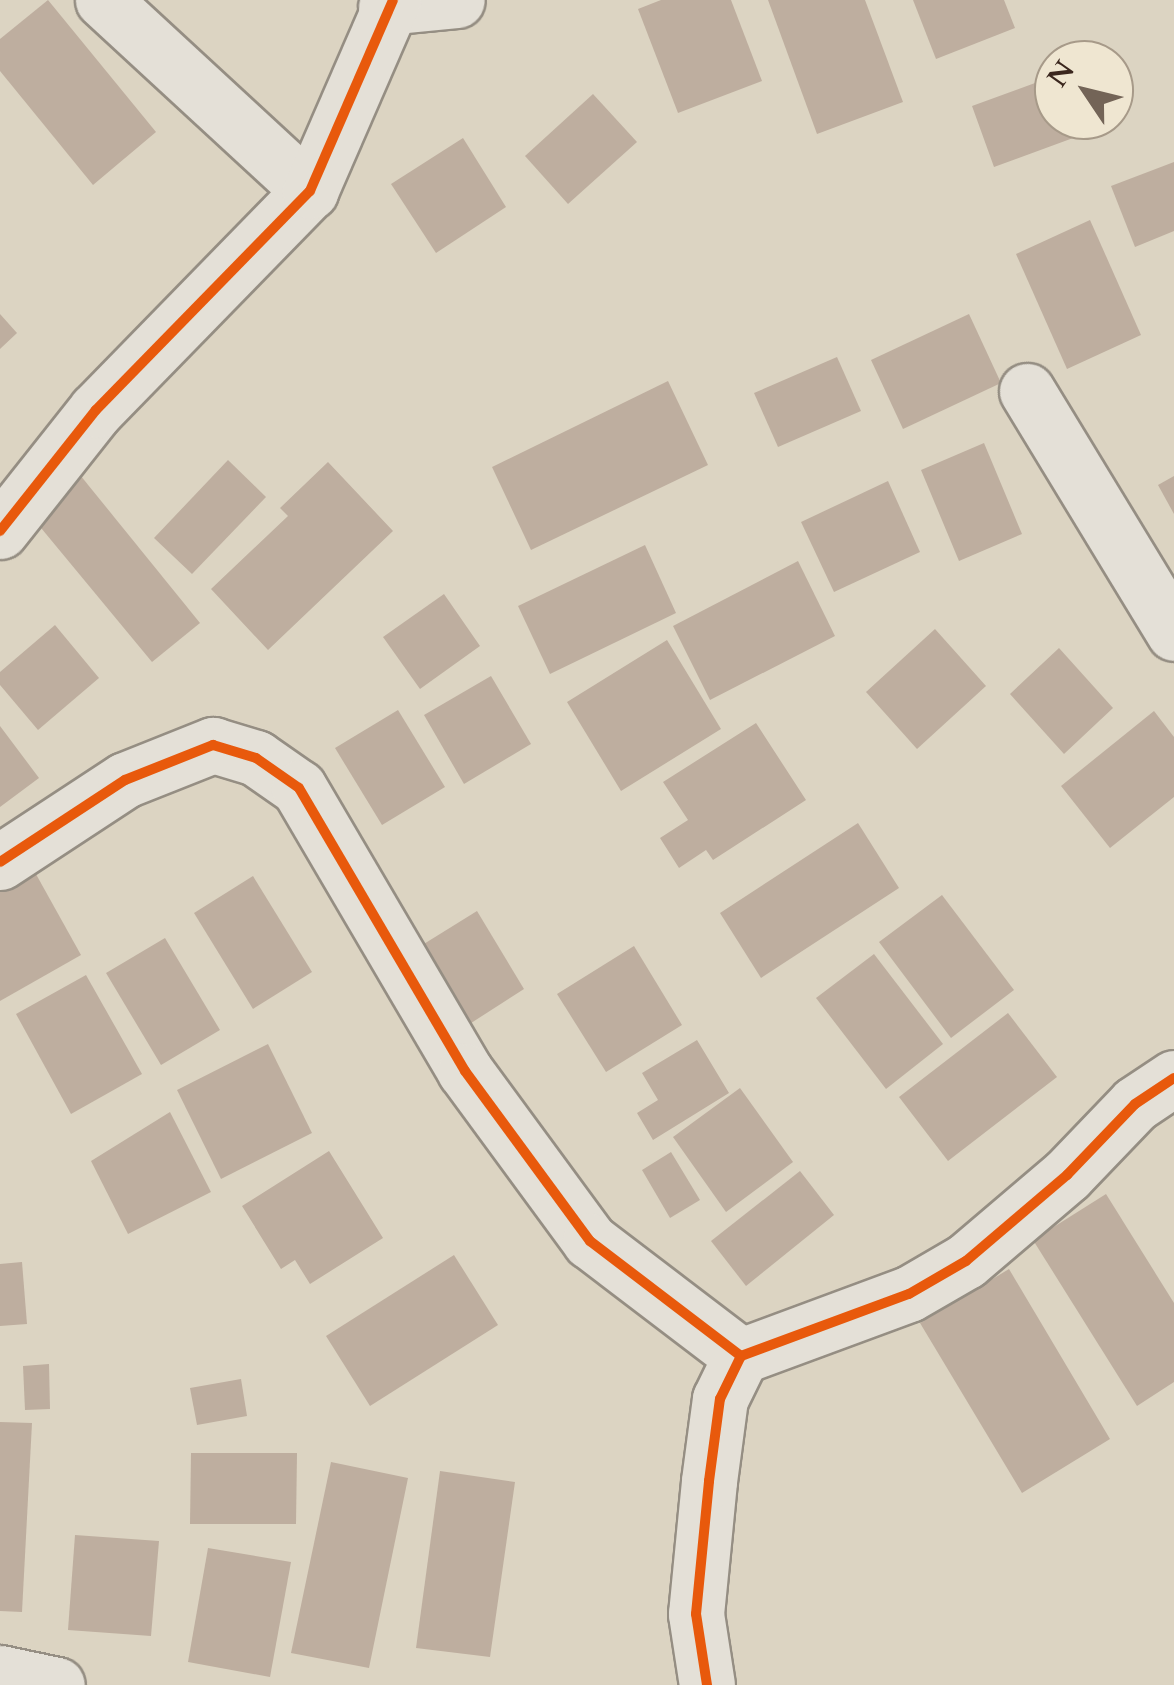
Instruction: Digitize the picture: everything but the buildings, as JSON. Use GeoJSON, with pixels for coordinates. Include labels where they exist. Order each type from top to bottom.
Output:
{"type":"FeatureCollection","features":[{"type":"Feature","properties":{"kind":"street"},"geometry":{"type":"LineString","coordinates":[[103,0],[310,191]]}},
{"type":"Feature","properties":{"kind":"street"},"geometry":{"type":"LineString","coordinates":[[0,531],[96,410],[310,191],[390,3],[457,0]]}},
{"type":"Feature","properties":{"kind":"street"},"geometry":{"type":"LineString","coordinates":[[1027,391],[1174,633]]}},
{"type":"Feature","properties":{"kind":"street"},"geometry":{"type":"LineString","coordinates":[[0,862],[125,780],[213,746],[256,758],[298,788],[465,1071],[590,1240],[741,1356]]}},
{"type":"Feature","properties":{"kind":"street"},"geometry":{"type":"LineString","coordinates":[[707,1685],[696,1614],[708,1482],[720,1399],[741,1356],[909,1294],[966,1261],[1066,1175],[1136,1104],[1174,1078]]}},
{"type":"Feature","properties":{"kind":"street"},"geometry":{"type":"LineString","coordinates":[[0,1673],[57,1685]]}},
{"type":"Feature","properties":{"kind":"cycle path"},"geometry":{"type":"LineString","coordinates":[[0,531],[96,410],[310,191],[393,0]]}},
{"type":"Feature","properties":{"kind":"cycle path"},"geometry":{"type":"LineString","coordinates":[[0,862],[125,780],[213,745],[256,758],[299,788],[465,1071],[590,1241],[741,1356]]}},
{"type":"Feature","properties":{"kind":"cycle path"},"geometry":{"type":"LineString","coordinates":[[707,1685],[696,1614],[709,1481],[720,1399],[741,1356],[909,1294],[966,1261],[1067,1175],[1135,1104],[1174,1078]]}}]}
